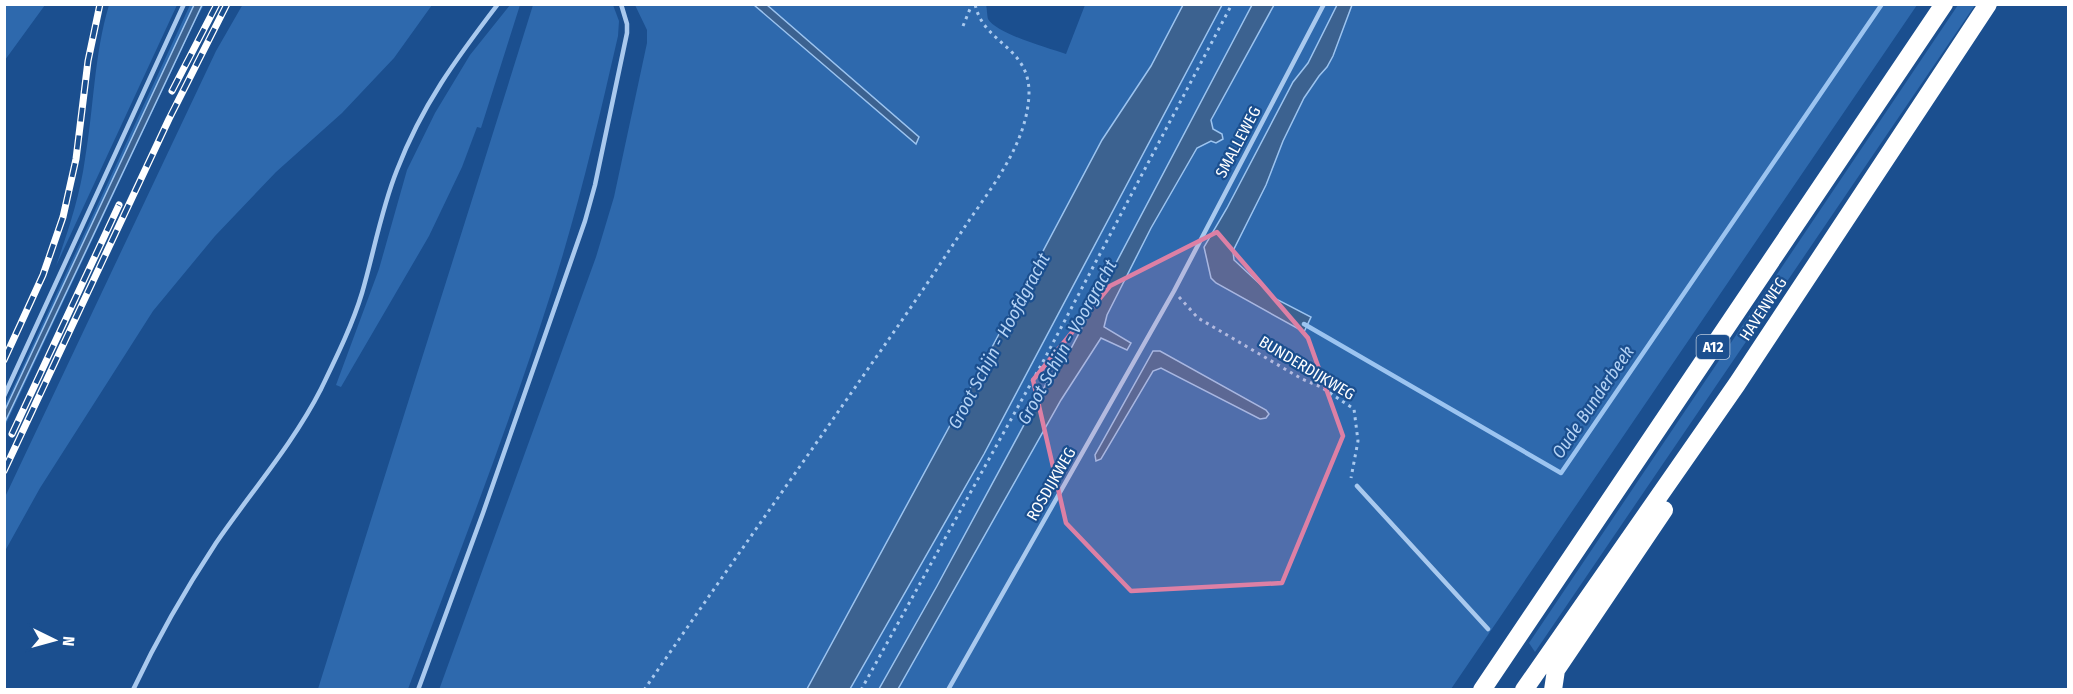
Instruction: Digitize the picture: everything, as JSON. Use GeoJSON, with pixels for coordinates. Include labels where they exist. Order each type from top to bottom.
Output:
{"type":"FeatureCollection","features":[{"type":"Feature","properties":{"kind":"highway","name":"HAVENWEG"},"geometry":{"type":"LineString","coordinates":[[1482,690],[1944,4]]}},
{"type":"Feature","properties":{"kind":"highway","name":"HAVENWEG"},"geometry":{"type":"LineString","coordinates":[[1524,690],[1737,384],[1988,4]]}},
{"type":"Feature","properties":{"kind":"highway"},"geometry":{"type":"LineString","coordinates":[[1553,690],[1556,670],[1666,508],[1737,384]]}},
{"type":"Feature","properties":{"kind":"lane"},"geometry":{"type":"LineString","coordinates":[[4,396],[184,4]]}},
{"type":"Feature","properties":{"kind":"lane"},"geometry":{"type":"LineString","coordinates":[[133,690],[195,576],[295,433],[319,393],[341,348],[362,296],[391,189],[413,133],[454,60],[498,4]]}},
{"type":"Feature","properties":{"kind":"lane"},"geometry":{"type":"LineString","coordinates":[[418,690],[483,513],[585,221],[595,185],[627,33],[627,24],[621,4]]}},
{"type":"Feature","properties":{"kind":"lane","name":"SMALLEWEG"},"geometry":{"type":"LineString","coordinates":[[1174,291],[1324,4]]}},
{"type":"Feature","properties":{"kind":"lane","name":"ROSDIJKWEG"},"geometry":{"type":"LineString","coordinates":[[948,690],[1174,291]]}},
{"type":"Feature","properties":{"kind":"lane"},"geometry":{"type":"LineString","coordinates":[[1357,486],[1488,629]]}},
{"type":"Feature","properties":{"kind":"path"},"geometry":{"type":"LineString","coordinates":[[963,26],[974,4]]}},
{"type":"Feature","properties":{"kind":"path"},"geometry":{"type":"LineString","coordinates":[[644,690],[919,297],[1003,169],[1020,135],[1029,92],[1023,66],[1010,49],[989,31],[978,15],[974,4]]}},
{"type":"Feature","properties":{"kind":"path"},"geometry":{"type":"LineString","coordinates":[[861,690],[1045,358],[1232,4]]}},
{"type":"Feature","properties":{"kind":"path","name":"BUNDERDIJKWEG"},"geometry":{"type":"LineString","coordinates":[[1174,291],[1198,318],[1302,379],[1321,387],[1354,409],[1358,441],[1351,479],[1357,486]]}},
{"type":"Feature","properties":{"kind":"highlighted area"},"geometry":{"type":"Polygon","coordinates":[[[1217,232],[1308,338],[1343,436],[1282,583],[1131,591],[1066,523],[1033,380],[1110,286],[1217,232]]]}},
{"type":"Feature","properties":{"kind":"shaded area"},"geometry":{"type":"Polygon","coordinates":[[[243,4],[432,5],[394,58],[342,113],[276,172],[215,236],[153,311],[40,488],[5,551],[5,497],[216,51],[243,4]]]}},
{"type":"Feature","properties":{"kind":"shaded area"},"geometry":{"type":"Polygon","coordinates":[[[4,5],[45,5],[5,60],[4,5]]]}},
{"type":"Feature","properties":{"kind":"shaded area"},"geometry":{"type":"Polygon","coordinates":[[[109,5],[177,5],[56,266],[80,186],[100,43],[109,5]]]}},
{"type":"Feature","properties":{"kind":"shaded area"},"geometry":{"type":"Polygon","coordinates":[[[190,5],[204,5],[5,426],[5,405],[190,5]]]}},
{"type":"Feature","properties":{"kind":"shaded area"},"geometry":{"type":"Polygon","coordinates":[[[510,5],[520,5],[481,128],[477,127],[462,167],[429,236],[341,387],[336,385],[379,269],[407,170],[435,113],[470,55],[510,5]]]}},
{"type":"Feature","properties":{"kind":"shaded area"},"geometry":{"type":"Polygon","coordinates":[[[533,5],[613,5],[619,21],[618,36],[587,166],[550,296],[500,445],[408,689],[318,689],[479,176],[533,5]]]}},
{"type":"Feature","properties":{"kind":"shaded area"},"geometry":{"type":"Polygon","coordinates":[[[635,5],[986,5],[988,19],[1001,30],[1066,54],[1085,5],[1917,5],[1451,689],[439,690],[596,257],[614,197],[647,43],[647,30],[635,5]]]}},
{"type":"Feature","properties":{"kind":"shaded area"},"geometry":{"type":"Polygon","coordinates":[[[1958,5],[1975,5],[1535,652],[1529,643],[1958,5]]]}},
{"type":"Feature","properties":{"kind":"water"},"geometry":{"type":"Polygon","coordinates":[[[194,5],[202,5],[5,422],[5,410],[194,5]]]}},
{"type":"Feature","properties":{"kind":"water"},"geometry":{"type":"Polygon","coordinates":[[[754,5],[767,5],[919,137],[916,144],[754,5]]]}},
{"type":"Feature","properties":{"kind":"water","name":"Groot Schijn - Hoofdgracht"},"geometry":{"type":"Polygon","coordinates":[[[1183,5],[1222,5],[984,454],[850,689],[807,689],[1102,140],[1151,66],[1183,5]]]}},
{"type":"Feature","properties":{"kind":"water"},"geometry":{"type":"Polygon","coordinates":[[[1252,5],[1274,5],[1211,120],[1213,129],[1222,134],[1223,139],[1216,143],[1211,141],[1197,148],[1151,228],[1107,315],[1104,327],[1131,343],[1127,350],[1101,338],[1061,400],[898,689],[879,689],[1046,384],[1067,356],[1252,5]]]}},
{"type":"Feature","properties":{"kind":"water"},"geometry":{"type":"Polygon","coordinates":[[[1337,5],[1352,5],[1333,56],[1304,98],[1283,141],[1266,185],[1233,251],[1234,260],[1276,299],[1311,317],[1304,332],[1216,283],[1211,278],[1204,247],[1293,82],[1308,63],[1337,5]]]}},
{"type":"Feature","properties":{"kind":"water"},"geometry":{"type":"Polygon","coordinates":[[[1153,351],[1160,351],[1266,410],[1269,414],[1266,418],[1260,419],[1161,368],[1153,371],[1101,459],[1096,461],[1095,455],[1153,351]]]}},
{"type":"Feature","properties":{"kind":"waterway","name":"Oude Bunderbeek"},"geometry":{"type":"LineString","coordinates":[[1304,324],[1561,473],[1882,4]]}},
{"type":"Feature","properties":{"kind":"railway"},"geometry":{"type":"LineString","coordinates":[[4,360],[43,275],[63,217],[76,159],[88,61],[100,4]]}},
{"type":"Feature","properties":{"kind":"railway"},"geometry":{"type":"LineString","coordinates":[[172,91],[217,4]]}},
{"type":"Feature","properties":{"kind":"railway"},"geometry":{"type":"LineString","coordinates":[[4,471],[169,119],[227,4]]}},
{"type":"Feature","properties":{"kind":"railway"},"geometry":{"type":"LineString","coordinates":[[12,434],[119,205]]}},
{"type":"Feature","properties":{"kind":"water label","name":"Groot Schijn - Voorgracht"},"geometry":{"type":"Point","coordinates":[1067,342]}}]}
